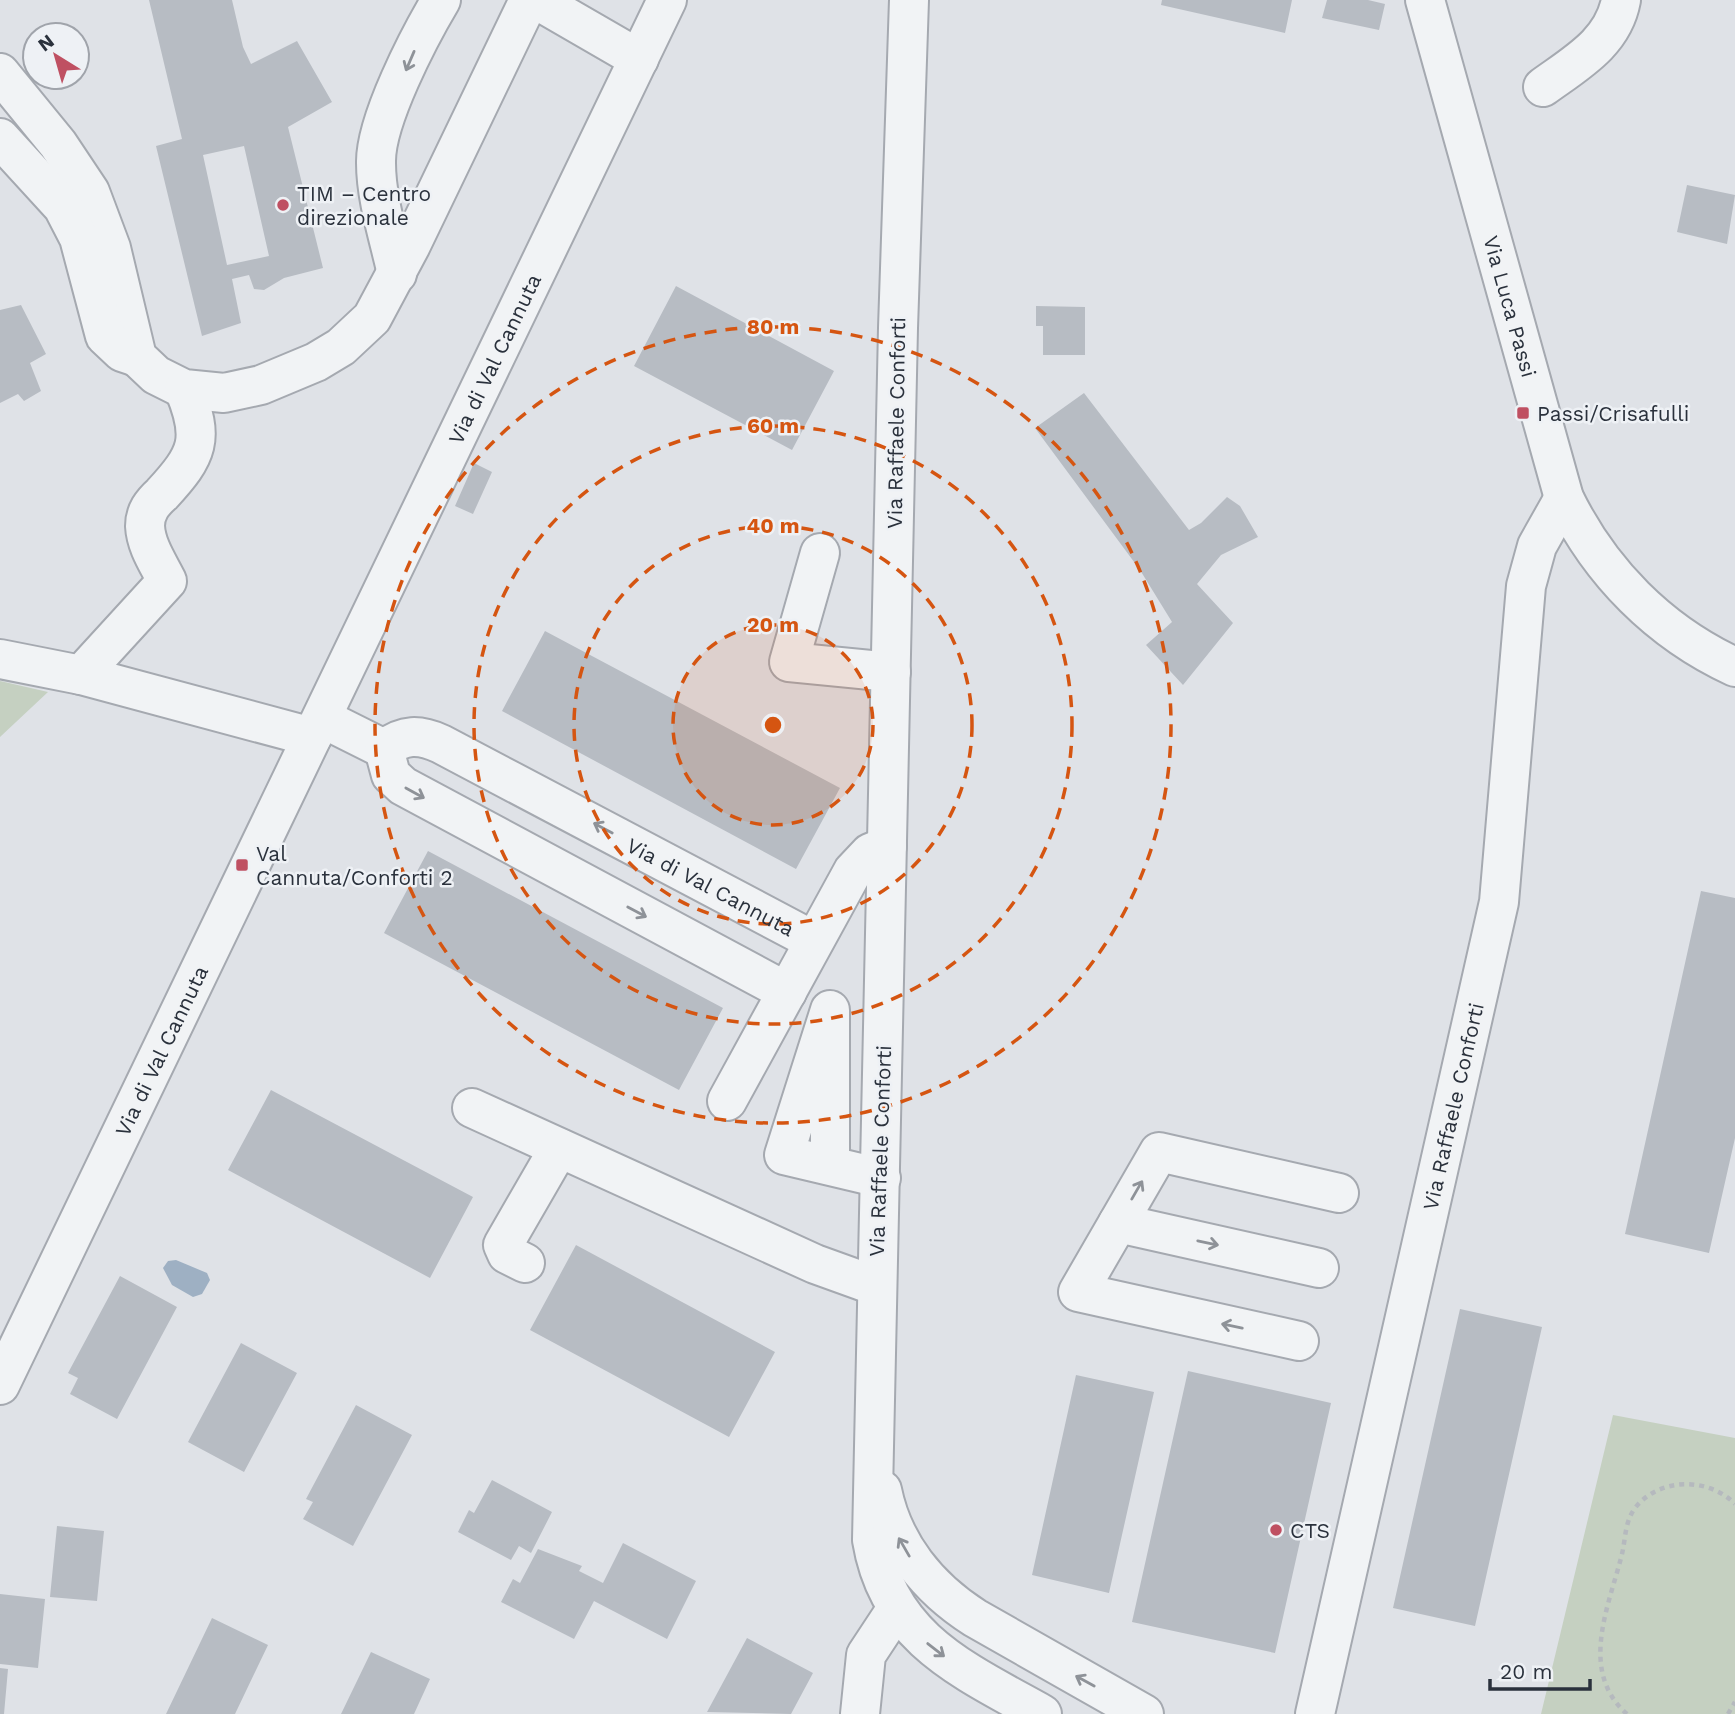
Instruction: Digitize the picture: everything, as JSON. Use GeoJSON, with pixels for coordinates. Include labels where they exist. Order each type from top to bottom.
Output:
{"type":"FeatureCollection","features":[{"type":"Feature","properties":{"kind":"street"},"geometry":{"type":"LineString","coordinates":[[397,274],[376,174],[376,150],[412,57],[441,0]]}},
{"type":"Feature","properties":{"kind":"street"},"geometry":{"type":"LineString","coordinates":[[0,138],[63,207],[79,238],[105,336],[122,352],[136,357],[156,375],[184,389],[224,393],[243,390],[302,369],[329,356],[363,329],[397,274],[529,0]]}},
{"type":"Feature","properties":{"kind":"street"},"geometry":{"type":"LineString","coordinates":[[537,0],[639,59]]}},
{"type":"Feature","properties":{"kind":"street","name":"Via di Val Cannuta"},"geometry":{"type":"LineString","coordinates":[[0,1385],[667,0]]}},
{"type":"Feature","properties":{"kind":"street","name":"Via Raffaele Conforti"},"geometry":{"type":"LineString","coordinates":[[909,0],[881,1178],[876,1286],[876,1456],[872,1540],[878,1571],[897,1608],[915,1633],[948,1660],[1042,1714]]}},
{"type":"Feature","properties":{"kind":"street","name":"Via Luca Passi"},"geometry":{"type":"LineString","coordinates":[[1425,0],[1564,498],[1597,554],[1633,596],[1673,630],[1735,667]]}},
{"type":"Feature","properties":{"kind":"street"},"geometry":{"type":"LineString","coordinates":[[1543,87],[1590,53],[1613,28],[1621,0]]}},
{"type":"Feature","properties":{"kind":"street"},"geometry":{"type":"LineString","coordinates":[[0,73],[58,144],[90,192],[111,248],[136,357]]}},
{"type":"Feature","properties":{"kind":"street"},"geometry":{"type":"LineString","coordinates":[[81,676],[167,581],[149,547],[145,524],[147,512],[182,471],[197,442],[195,418],[184,389]]}},
{"type":"Feature","properties":{"kind":"street","name":"Via Raffaele Conforti"},"geometry":{"type":"LineString","coordinates":[[1315,1714],[1499,902],[1525,586],[1537,546],[1564,498]]}},
{"type":"Feature","properties":{"kind":"street"},"geometry":{"type":"LineString","coordinates":[[820,553],[789,662],[891,672]]}},
{"type":"Feature","properties":{"kind":"street"},"geometry":{"type":"LineString","coordinates":[[0,659],[317,727],[384,749],[391,775],[403,786],[787,992]]}},
{"type":"Feature","properties":{"kind":"street","name":"Via di Val Cannuta"},"geometry":{"type":"LineString","coordinates":[[384,749],[402,738],[415,736],[433,740],[814,941]]}},
{"type":"Feature","properties":{"kind":"street"},"geometry":{"type":"LineString","coordinates":[[727,1101],[853,872],[870,853],[887,846]]}},
{"type":"Feature","properties":{"kind":"street"},"geometry":{"type":"LineString","coordinates":[[472,1108],[815,1264],[876,1286]]}},
{"type":"Feature","properties":{"kind":"street"},"geometry":{"type":"LineString","coordinates":[[525,1263],[507,1254],[503,1245],[559,1148]]}},
{"type":"Feature","properties":{"kind":"street"},"geometry":{"type":"LineString","coordinates":[[1299,1341],[1078,1292],[1159,1152],[1339,1193]]}},
{"type":"Feature","properties":{"kind":"street"},"geometry":{"type":"LineString","coordinates":[[830,1165],[881,1178]]}},
{"type":"Feature","properties":{"kind":"street"},"geometry":{"type":"LineString","coordinates":[[1118,1223],[1319,1268]]}},
{"type":"Feature","properties":{"kind":"street","name":"Via Raffaele Conforti"},"geometry":{"type":"LineString","coordinates":[[876,1456],[884,1499],[895,1531],[912,1560],[938,1590],[975,1618],[1144,1714]]}},
{"type":"Feature","properties":{"kind":"street"},"geometry":{"type":"LineString","coordinates":[[860,1714],[866,1655],[897,1608]]}},
{"type":"Feature","properties":{"kind":"path"},"geometry":{"type":"LineString","coordinates":[[1627,1714],[1608,1688],[1600,1663],[1606,1602],[1625,1545],[1625,1526],[1636,1507],[1650,1494],[1673,1485],[1704,1485],[1735,1504]]}},
{"type":"Feature","properties":{"kind":"path"},"geometry":{"type":"LineString","coordinates":[[1728,1714],[1735,1702]]}},
{"type":"Feature","properties":{"kind":"green space"},"geometry":{"type":"Polygon","coordinates":[[[0,681],[48,692],[0,737],[0,681]]]}},
{"type":"Feature","properties":{"kind":"green space"},"geometry":{"type":"Polygon","coordinates":[[[1613,1415],[1735,1438],[1735,1714],[1541,1714],[1613,1415]]]}},
{"type":"Feature","properties":{"kind":"water"},"geometry":{"type":"Polygon","coordinates":[[[176,1260],[207,1273],[210,1280],[202,1294],[193,1297],[172,1285],[163,1268],[168,1261],[176,1260]]]}},
{"type":"Feature","properties":{"kind":"building","name":"TIM – Centro direzionale"},"geometry":{"type":"Polygon","coordinates":[[[149,0],[232,0],[243,47],[251,64],[297,41],[332,102],[288,127],[323,268],[284,278],[264,290],[254,289],[249,275],[232,279],[241,323],[202,336],[156,146],[182,139],[149,0]],[[244,146],[203,155],[227,265],[269,256],[244,146]]]}},
{"type":"Feature","properties":{"kind":"building"},"geometry":{"type":"Polygon","coordinates":[[[1162,0],[1292,0],[1285,33],[1161,5],[1162,0]]]}},
{"type":"Feature","properties":{"kind":"building"},"geometry":{"type":"Polygon","coordinates":[[[1327,0],[1368,0],[1385,4],[1379,30],[1322,18],[1327,0]]]}},
{"type":"Feature","properties":{"kind":"building"},"geometry":{"type":"Polygon","coordinates":[[[1687,185],[1735,195],[1727,244],[1677,232],[1687,185]]]}},
{"type":"Feature","properties":{"kind":"building"},"geometry":{"type":"Polygon","coordinates":[[[676,286],[834,371],[792,450],[634,366],[676,286]]]}},
{"type":"Feature","properties":{"kind":"building"},"geometry":{"type":"Polygon","coordinates":[[[21,305],[46,354],[30,363],[41,391],[24,401],[18,394],[0,403],[0,310],[21,305]]]}},
{"type":"Feature","properties":{"kind":"building"},"geometry":{"type":"Polygon","coordinates":[[[1036,306],[1085,307],[1085,355],[1043,355],[1043,326],[1036,326],[1036,306]]]}},
{"type":"Feature","properties":{"kind":"building"},"geometry":{"type":"Polygon","coordinates":[[[1084,393],[1189,530],[1201,523],[1227,497],[1240,506],[1258,537],[1221,555],[1197,584],[1233,623],[1183,685],[1146,645],[1172,622],[1140,570],[1035,428],[1084,393]]]}},
{"type":"Feature","properties":{"kind":"building"},"geometry":{"type":"Polygon","coordinates":[[[474,463],[492,472],[473,514],[455,506],[474,463]]]}},
{"type":"Feature","properties":{"kind":"building"},"geometry":{"type":"Polygon","coordinates":[[[545,631],[840,788],[796,869],[502,711],[545,631]]]}},
{"type":"Feature","properties":{"kind":"building"},"geometry":{"type":"Polygon","coordinates":[[[428,851],[723,1008],[679,1090],[384,933],[428,851]]]}},
{"type":"Feature","properties":{"kind":"building"},"geometry":{"type":"Polygon","coordinates":[[[1701,891],[1735,898],[1735,1138],[1709,1253],[1625,1234],[1701,891]]]}},
{"type":"Feature","properties":{"kind":"building"},"geometry":{"type":"Polygon","coordinates":[[[271,1090],[473,1197],[430,1278],[228,1170],[271,1090]]]}},
{"type":"Feature","properties":{"kind":"building"},"geometry":{"type":"Polygon","coordinates":[[[576,1245],[775,1352],[729,1437],[530,1330],[576,1245]]]}},
{"type":"Feature","properties":{"kind":"building"},"geometry":{"type":"Polygon","coordinates":[[[120,1276],[177,1307],[117,1419],[70,1394],[78,1378],[68,1373],[120,1276]]]}},
{"type":"Feature","properties":{"kind":"building"},"geometry":{"type":"Polygon","coordinates":[[[1460,1309],[1542,1327],[1475,1626],[1393,1608],[1460,1309]]]}},
{"type":"Feature","properties":{"kind":"building"},"geometry":{"type":"Polygon","coordinates":[[[241,1343],[297,1373],[244,1472],[188,1442],[241,1343]]]}},
{"type":"Feature","properties":{"kind":"building"},"geometry":{"type":"Polygon","coordinates":[[[1188,1371],[1331,1403],[1275,1653],[1132,1622],[1188,1371]]]}},
{"type":"Feature","properties":{"kind":"building"},"geometry":{"type":"Polygon","coordinates":[[[1076,1375],[1154,1392],[1109,1593],[1032,1575],[1076,1375]]]}},
{"type":"Feature","properties":{"kind":"building"},"geometry":{"type":"Polygon","coordinates":[[[356,1405],[412,1435],[353,1546],[303,1519],[313,1502],[306,1499],[356,1405]]]}},
{"type":"Feature","properties":{"kind":"building"},"geometry":{"type":"Polygon","coordinates":[[[492,1480],[552,1512],[531,1553],[519,1546],[511,1560],[458,1532],[469,1510],[474,1513],[492,1480]]]}},
{"type":"Feature","properties":{"kind":"building"},"geometry":{"type":"Polygon","coordinates":[[[57,1526],[104,1531],[97,1601],[50,1597],[57,1526]]]}},
{"type":"Feature","properties":{"kind":"building"},"geometry":{"type":"Polygon","coordinates":[[[623,1543],[696,1581],[667,1639],[594,1601],[574,1639],[501,1602],[513,1579],[520,1583],[538,1549],[582,1566],[579,1571],[603,1583],[623,1543]]]}},
{"type":"Feature","properties":{"kind":"building"},"geometry":{"type":"Polygon","coordinates":[[[0,1594],[45,1599],[38,1668],[0,1664],[0,1594]]]}},
{"type":"Feature","properties":{"kind":"building"},"geometry":{"type":"Polygon","coordinates":[[[212,1618],[268,1645],[235,1714],[166,1714],[212,1618]]]}},
{"type":"Feature","properties":{"kind":"building"},"geometry":{"type":"Polygon","coordinates":[[[747,1638],[813,1673],[791,1714],[707,1712],[747,1638]]]}},
{"type":"Feature","properties":{"kind":"building"},"geometry":{"type":"Polygon","coordinates":[[[371,1652],[430,1679],[414,1714],[341,1714],[371,1652]]]}},
{"type":"Feature","properties":{"kind":"building"},"geometry":{"type":"Polygon","coordinates":[[[0,1668],[8,1669],[4,1714],[0,1714],[0,1668]]]}},
{"type":"Feature","properties":{"kind":"place","name":"TIM – Centro direzionale"},"geometry":{"type":"Point","coordinates":[283,205]}},
{"type":"Feature","properties":{"kind":"place","name":"Passi/Crisafulli"},"geometry":{"type":"Point","coordinates":[1523,413]}},
{"type":"Feature","properties":{"kind":"place","name":"Val Cannuta/Conforti 2"},"geometry":{"type":"Point","coordinates":[242,865]}},
{"type":"Feature","properties":{"kind":"place","name":"CTS"},"geometry":{"type":"Point","coordinates":[1276,1530]}}]}
